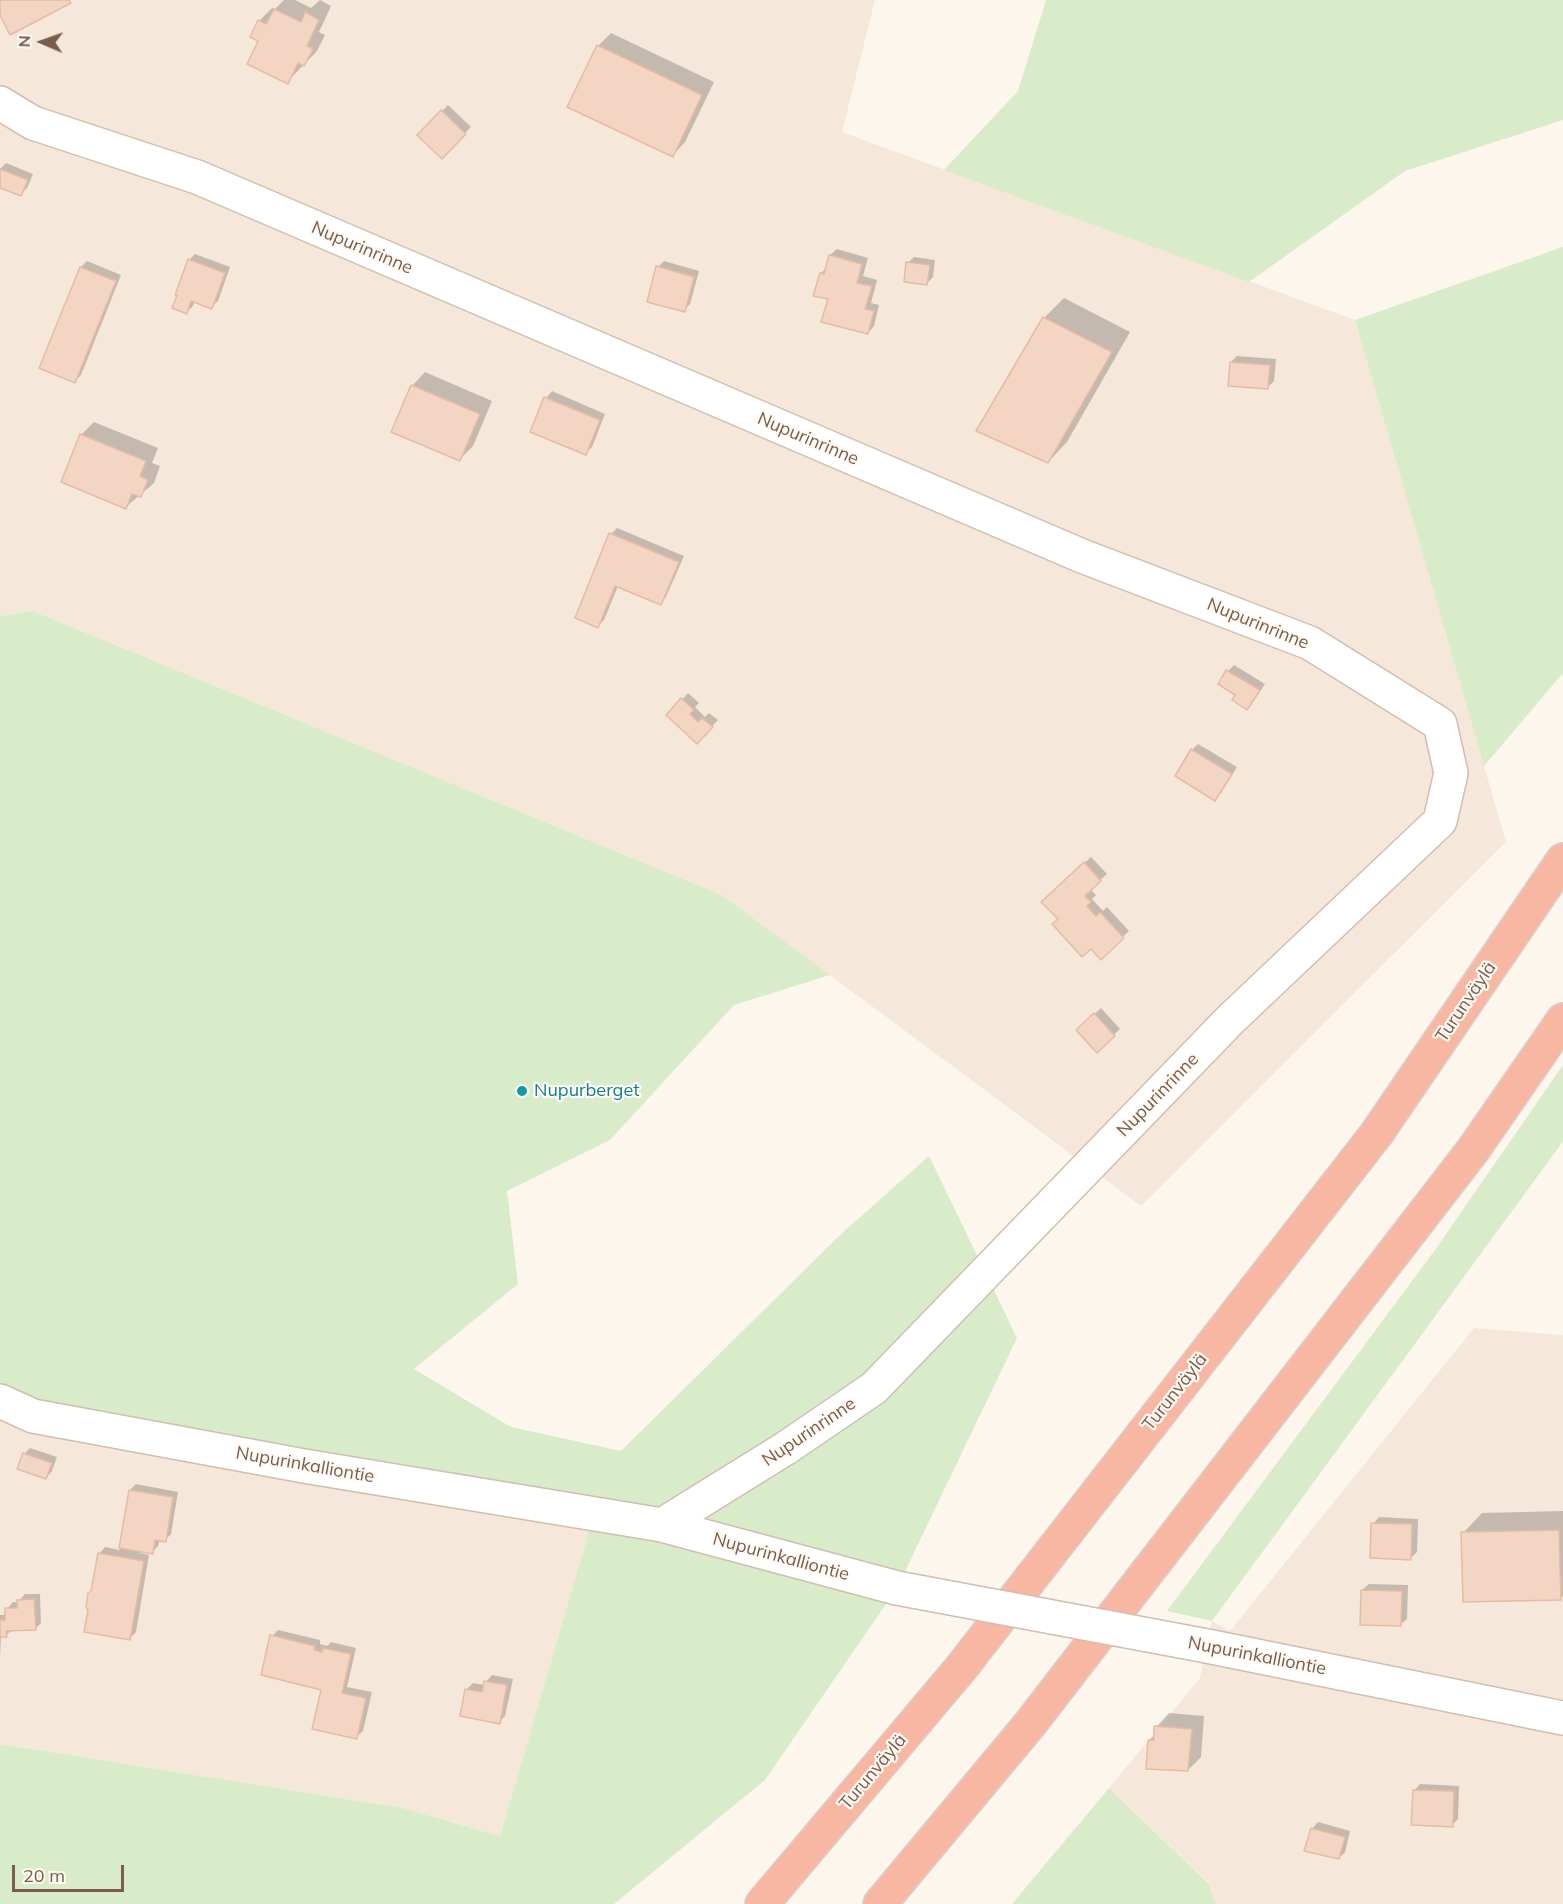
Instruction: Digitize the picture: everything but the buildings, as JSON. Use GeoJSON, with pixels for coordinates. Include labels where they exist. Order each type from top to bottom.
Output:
{"type":"FeatureCollection","features":[{"type":"Feature","properties":{"kind":"highway","name":"Turunväylä"},"geometry":{"type":"LineString","coordinates":[[762,1904],[961,1668],[1377,1133],[1563,860]]}},
{"type":"Feature","properties":{"kind":"highway"},"geometry":{"type":"LineString","coordinates":[[880,1904],[1045,1705],[1473,1150],[1563,1020]]}},
{"type":"Feature","properties":{"kind":"street","name":"Nupurinrinne"},"geometry":{"type":"LineString","coordinates":[[0,103],[33,123],[197,177],[1082,556],[1310,643],[1440,724],[1451,773],[1440,821],[1230,1020],[874,1388],[786,1448],[662,1525]]}},
{"type":"Feature","properties":{"kind":"street","name":"Nupurinkalliontie"},"geometry":{"type":"LineString","coordinates":[[0,1401],[33,1416],[304,1466],[662,1525],[897,1588],[1207,1646],[1563,1718]]}},
{"type":"Feature","properties":{"kind":"shaded area"},"geometry":{"type":"Polygon","coordinates":[[[0,0],[875,0],[842,132],[1355,320],[1506,842],[1141,1206],[722,895],[33,611],[0,616],[0,0]]]}},
{"type":"Feature","properties":{"kind":"shaded area"},"geometry":{"type":"Polygon","coordinates":[[[1474,1328],[1563,1335],[1563,1904],[1216,1904],[1209,1883],[1109,1788],[1200,1678],[1212,1621],[1230,1631],[1474,1328]]]}},
{"type":"Feature","properties":{"kind":"shaded area"},"geometry":{"type":"Polygon","coordinates":[[[0,1401],[594,1514],[500,1836],[403,1808],[0,1744],[0,1401]]]}},
{"type":"Feature","properties":{"kind":"green space"},"geometry":{"type":"Polygon","coordinates":[[[1046,0],[1563,0],[1563,120],[1405,171],[1249,282],[944,170],[1018,91],[1046,0]]]}},
{"type":"Feature","properties":{"kind":"green space"},"geometry":{"type":"Polygon","coordinates":[[[1563,247],[1563,673],[1484,766],[1355,320],[1563,247]]]}},
{"type":"Feature","properties":{"kind":"green space"},"geometry":{"type":"Polygon","coordinates":[[[33,611],[722,895],[830,975],[734,1005],[610,1140],[507,1191],[518,1284],[414,1369],[511,1427],[621,1451],[840,1235],[929,1156],[1017,1338],[897,1588],[765,1780],[614,1904],[0,1904],[0,1744],[403,1808],[500,1836],[594,1514],[0,1401],[0,616],[33,611]]]}},
{"type":"Feature","properties":{"kind":"green space"},"geometry":{"type":"Polygon","coordinates":[[[1563,1065],[1563,1141],[1556,1151],[1212,1621],[1167,1611],[1435,1250],[1563,1065]]]}},
{"type":"Feature","properties":{"kind":"green space"},"geometry":{"type":"Polygon","coordinates":[[[1109,1788],[1209,1884],[1216,1904],[1012,1904],[1109,1788]]]}},
{"type":"Feature","properties":{"kind":"place","name":"Nupurberget"},"geometry":{"type":"Point","coordinates":[522,1091]}}]}
